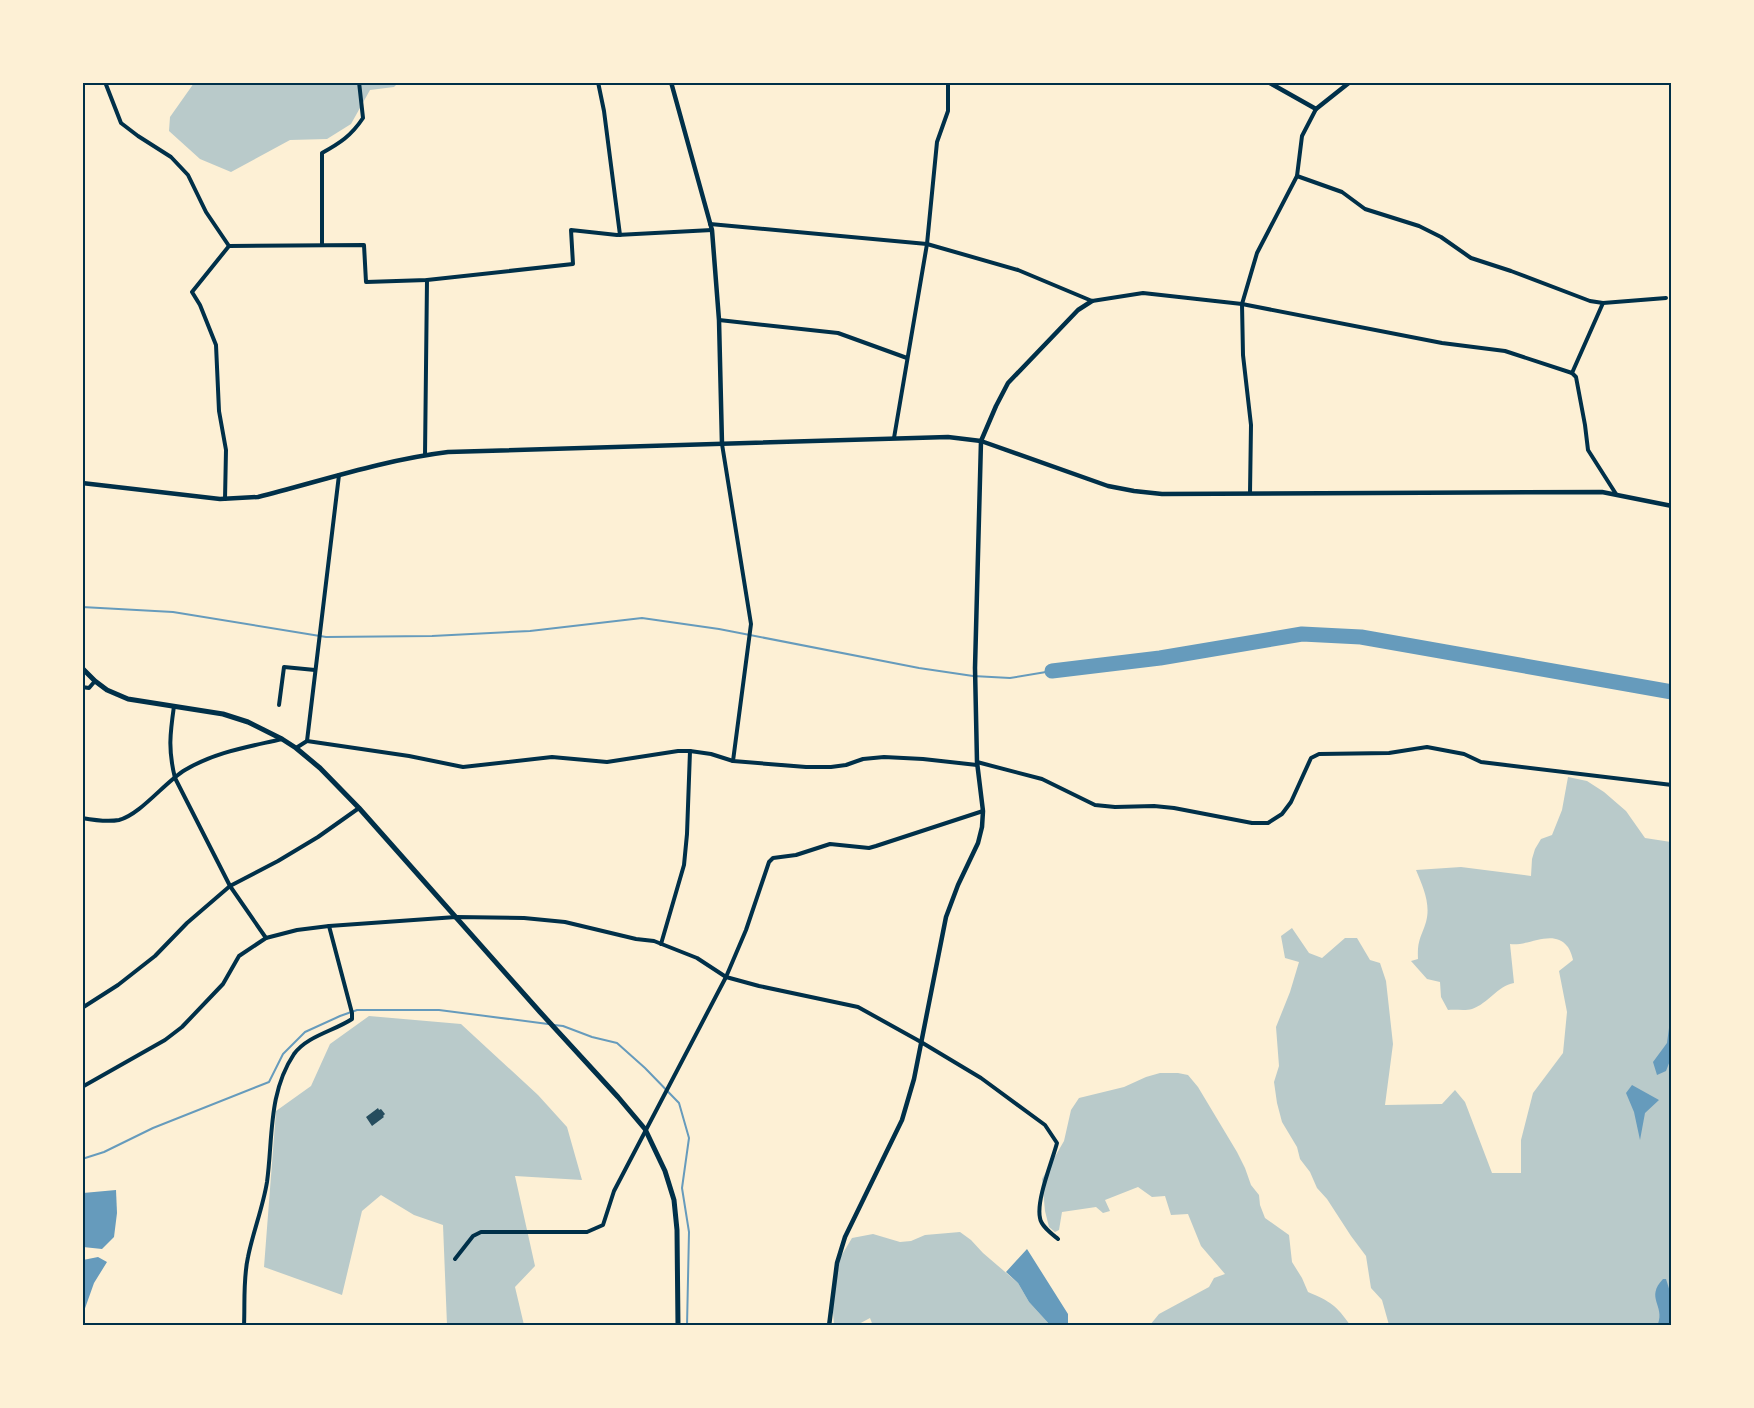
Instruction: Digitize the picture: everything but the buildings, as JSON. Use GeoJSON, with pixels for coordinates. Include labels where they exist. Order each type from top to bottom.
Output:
{"type":"FeatureCollection","features":[{"type":"Feature","properties":{"kind":"main road"},"geometry":{"type":"LineString","coordinates":[[82,668],[107,690],[128,699],[223,714],[248,722],[282,739],[320,768],[359,808],[645,1129],[665,1171],[674,1200],[677,1230],[678,1326]]}},
{"type":"Feature","properties":{"kind":"street"},"geometry":{"type":"LineString","coordinates":[[105,82],[121,123],[171,157],[188,175],[206,212],[229,246]]}},
{"type":"Feature","properties":{"kind":"street"},"geometry":{"type":"LineString","coordinates":[[322,245],[322,153],[344,141],[363,118],[359,82]]}},
{"type":"Feature","properties":{"kind":"street"},"geometry":{"type":"LineString","coordinates":[[598,82],[620,234]]}},
{"type":"Feature","properties":{"kind":"street"},"geometry":{"type":"LineString","coordinates":[[672,82],[711,227],[719,320],[722,444],[751,624],[733,761]]}},
{"type":"Feature","properties":{"kind":"street"},"geometry":{"type":"LineString","coordinates":[[894,438],[927,244],[937,142],[948,111],[948,82]]}},
{"type":"Feature","properties":{"kind":"street"},"geometry":{"type":"LineString","coordinates":[[1268,82],[1316,109]]}},
{"type":"Feature","properties":{"kind":"street"},"geometry":{"type":"LineString","coordinates":[[1250,493],[1251,425],[1242,304],[1257,253],[1297,176],[1302,136],[1316,109],[1350,82]]}},
{"type":"Feature","properties":{"kind":"street"},"geometry":{"type":"LineString","coordinates":[[1297,176],[1342,192],[1365,209],[1419,226],[1442,237],[1471,258],[1590,301],[1603,303],[1666,298]]}},
{"type":"Feature","properties":{"kind":"street"},"geometry":{"type":"LineString","coordinates":[[229,246],[364,245],[366,282],[427,280],[573,264],[570,230],[620,234],[711,227],[927,244],[1018,270],[1092,301]]}},
{"type":"Feature","properties":{"kind":"street"},"geometry":{"type":"LineString","coordinates":[[225,499],[226,450],[219,411],[216,345],[200,305],[192,292],[229,246]]}},
{"type":"Feature","properties":{"kind":"street"},"geometry":{"type":"LineString","coordinates":[[425,455],[427,280]]}},
{"type":"Feature","properties":{"kind":"street"},"geometry":{"type":"LineString","coordinates":[[829,1326],[837,1263],[845,1237],[902,1120],[914,1079],[946,917],[978,843],[982,827],[983,811],[977,763],[975,682],[981,441],[1008,383],[1071,316],[1092,301],[1143,293],[1242,304],[1442,343],[1505,351],[1572,373],[1576,377],[1588,450],[1616,495]]}},
{"type":"Feature","properties":{"kind":"street"},"geometry":{"type":"LineString","coordinates":[[1572,373],[1603,303]]}},
{"type":"Feature","properties":{"kind":"street"},"geometry":{"type":"LineString","coordinates":[[719,320],[838,333],[908,358]]}},
{"type":"Feature","properties":{"kind":"street"},"geometry":{"type":"LineString","coordinates":[[82,483],[225,499],[258,497],[425,455],[496,450],[948,437],[981,441],[1108,486],[1162,494],[1570,491],[1602,492],[1671,506]]}},
{"type":"Feature","properties":{"kind":"street"},"geometry":{"type":"LineString","coordinates":[[306,741],[339,475]]}},
{"type":"Feature","properties":{"kind":"street"},"geometry":{"type":"LineString","coordinates":[[279,705],[284,667],[315,670]]}},
{"type":"Feature","properties":{"kind":"street"},"geometry":{"type":"LineString","coordinates":[[82,687],[88,688],[95,681]]}},
{"type":"Feature","properties":{"kind":"street"},"geometry":{"type":"LineString","coordinates":[[174,706],[170,759],[176,778],[230,886],[266,938]]}},
{"type":"Feature","properties":{"kind":"street"},"geometry":{"type":"LineString","coordinates":[[82,818],[120,820],[134,812],[184,770],[218,754],[282,739]]}},
{"type":"Feature","properties":{"kind":"street"},"geometry":{"type":"LineString","coordinates":[[296,748],[306,741],[409,756],[463,767],[552,757],[608,762],[678,751],[711,754],[733,761],[785,766],[831,767],[863,759],[884,757],[977,763],[1042,779],[1095,805],[1174,808],[1252,824],[1268,823],[1282,814],[1291,802],[1311,758],[1319,754],[1389,753],[1427,747],[1464,754],[1481,762],[1671,785]]}},
{"type":"Feature","properties":{"kind":"street"},"geometry":{"type":"LineString","coordinates":[[661,944],[684,866],[690,751]]}},
{"type":"Feature","properties":{"kind":"street"},"geometry":{"type":"LineString","coordinates":[[82,1008],[118,985],[155,956],[230,886],[318,837],[359,808]]}},
{"type":"Feature","properties":{"kind":"street"},"geometry":{"type":"LineString","coordinates":[[455,1259],[473,1236],[482,1232],[587,1232],[603,1225],[614,1191],[726,977],[746,930],[769,862],[773,858],[796,855],[830,844],[869,848],[983,811]]}},
{"type":"Feature","properties":{"kind":"street"},"geometry":{"type":"LineString","coordinates":[[82,1086],[165,1040],[182,1027],[223,984],[239,956],[266,938],[297,930],[329,926],[456,917],[548,919],[661,944],[697,958],[726,977],[858,1007],[921,1041],[981,1078],[1045,1125],[1057,1143],[1040,1202],[1040,1220],[1058,1239]]}},
{"type":"Feature","properties":{"kind":"street"},"geometry":{"type":"LineString","coordinates":[[244,1326],[247,1260],[267,1183],[273,1106],[282,1077],[295,1053],[309,1040],[352,1019],[329,926]]}},
{"type":"Feature","properties":{"kind":"shaded area"},"geometry":{"type":"Polygon","coordinates":[[[194,83],[398,83],[394,87],[370,90],[351,124],[327,139],[290,140],[231,172],[200,159],[169,131],[170,117],[194,83]]]}},
{"type":"Feature","properties":{"kind":"shaded area"},"geometry":{"type":"Polygon","coordinates":[[[1568,777],[1587,781],[1604,792],[1626,811],[1645,838],[1671,842],[1671,1325],[1389,1325],[1382,1300],[1371,1288],[1366,1256],[1317,1188],[1282,1122],[1274,1082],[1279,1066],[1276,1027],[1299,962],[1285,958],[1281,936],[1292,928],[1309,953],[1322,958],[1345,938],[1357,938],[1370,960],[1380,963],[1386,981],[1393,1044],[1385,1105],[1442,1104],[1455,1090],[1465,1102],[1492,1173],[1521,1173],[1521,1140],[1533,1093],[1563,1053],[1567,1012],[1559,971],[1573,960],[1567,946],[1555,939],[1547,938],[1510,944],[1514,983],[1503,987],[1472,1009],[1448,1010],[1441,997],[1440,982],[1427,979],[1411,961],[1418,959],[1419,943],[1428,909],[1426,896],[1416,870],[1461,867],[1531,876],[1535,849],[1541,839],[1552,835],[1562,810],[1568,777]]]}},
{"type":"Feature","properties":{"kind":"shaded area"},"geometry":{"type":"Polygon","coordinates":[[[369,1016],[461,1024],[538,1095],[567,1127],[582,1180],[515,1176],[535,1266],[515,1287],[524,1325],[447,1325],[443,1225],[414,1215],[381,1195],[362,1211],[342,1295],[264,1267],[276,1111],[311,1086],[330,1044],[369,1016]]]}},
{"type":"Feature","properties":{"kind":"shaded area"},"geometry":{"type":"Polygon","coordinates":[[[1160,1073],[1188,1075],[1198,1087],[1237,1152],[1251,1185],[1259,1195],[1265,1218],[1289,1235],[1292,1262],[1308,1292],[1332,1305],[1350,1325],[1150,1325],[1159,1314],[1209,1287],[1214,1278],[1225,1274],[1201,1246],[1188,1214],[1171,1215],[1165,1196],[1152,1197],[1138,1187],[1105,1200],[1110,1211],[1103,1213],[1096,1207],[1062,1212],[1059,1230],[1055,1232],[1049,1227],[1042,1179],[1064,1141],[1071,1110],[1079,1098],[1124,1087],[1160,1073]]]}},
{"type":"Feature","properties":{"kind":"shaded area"},"geometry":{"type":"Polygon","coordinates":[[[960,1232],[1018,1283],[1029,1302],[1050,1325],[873,1326],[870,1318],[857,1325],[834,1324],[832,1302],[840,1258],[852,1238],[873,1234],[900,1242],[911,1241],[925,1235],[960,1232]]]}},
{"type":"Feature","properties":{"kind":"water"},"geometry":{"type":"Polygon","coordinates":[[[1669,1028],[1671,1028],[1671,1058],[1666,1071],[1657,1075],[1653,1062],[1667,1043],[1669,1028]]]}},
{"type":"Feature","properties":{"kind":"water"},"geometry":{"type":"Polygon","coordinates":[[[1632,1085],[1659,1100],[1645,1113],[1640,1140],[1634,1112],[1626,1093],[1632,1085]]]}},
{"type":"Feature","properties":{"kind":"water"},"geometry":{"type":"Polygon","coordinates":[[[116,1190],[117,1213],[114,1237],[102,1249],[83,1247],[83,1193],[116,1190]]]}},
{"type":"Feature","properties":{"kind":"water"},"geometry":{"type":"Polygon","coordinates":[[[1027,1249],[1068,1314],[1068,1325],[1050,1325],[1029,1302],[1018,1283],[1006,1272],[1027,1249]]]}},
{"type":"Feature","properties":{"kind":"water"},"geometry":{"type":"Polygon","coordinates":[[[98,1257],[107,1262],[94,1283],[83,1314],[83,1260],[98,1257]]]}},
{"type":"Feature","properties":{"kind":"water"},"geometry":{"type":"Polygon","coordinates":[[[1663,1279],[1666,1279],[1671,1295],[1671,1325],[1658,1324],[1659,1312],[1655,1297],[1663,1279]]]}},
{"type":"Feature","properties":{"kind":"waterway"},"geometry":{"type":"LineString","coordinates":[[82,607],[173,612],[326,637],[432,636],[530,631],[642,618],[719,629],[919,668],[973,676],[1010,678],[1052,671]]}},
{"type":"Feature","properties":{"kind":"waterway"},"geometry":{"type":"LineString","coordinates":[[1052,671],[1160,658],[1302,634],[1361,637],[1672,692]]}},
{"type":"Feature","properties":{"kind":"waterway"},"geometry":{"type":"LineString","coordinates":[[82,1159],[104,1152],[153,1128],[269,1082],[283,1054],[305,1032],[357,1010],[439,1010],[548,1024]]}},
{"type":"Feature","properties":{"kind":"waterway"},"geometry":{"type":"LineString","coordinates":[[554,1025],[617,1043],[679,1103],[689,1138],[682,1188],[689,1232],[687,1326]]}}]}
